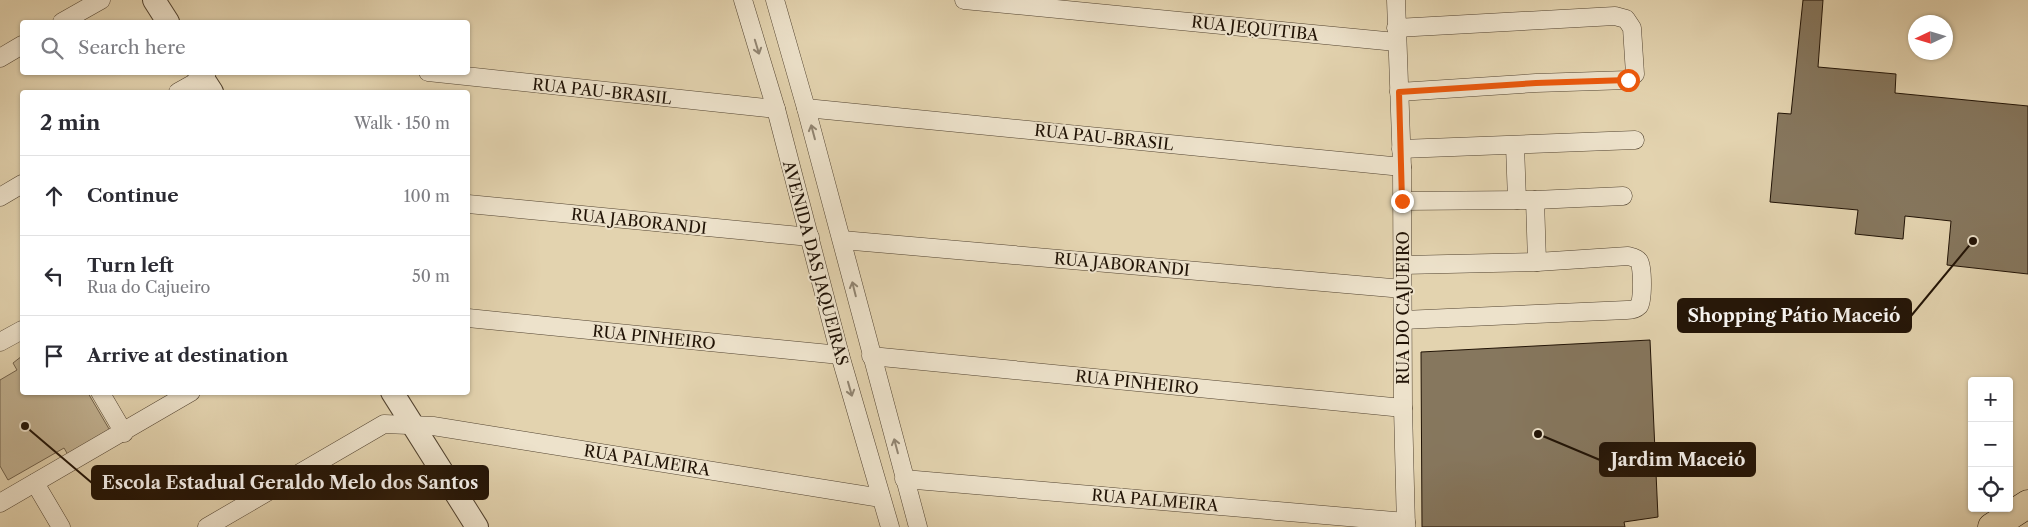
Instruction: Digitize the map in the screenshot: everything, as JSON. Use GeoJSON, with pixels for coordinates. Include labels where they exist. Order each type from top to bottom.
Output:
{"type":"FeatureCollection","features":[{"type":"Feature","properties":{"kind":"main road"},"geometry":{"type":"LineString","coordinates":[[1992,527],[2028,504]]}},
{"type":"Feature","properties":{"kind":"street"},"geometry":{"type":"LineString","coordinates":[[66,20],[102,0]]}},
{"type":"Feature","properties":{"kind":"street"},"geometry":{"type":"LineString","coordinates":[[154,0],[167,20]]}},
{"type":"Feature","properties":{"kind":"street","name":"AVENIDA DAS JAQUEIRAS"},"geometry":{"type":"LineString","coordinates":[[743,0],[776,109],[840,355],[890,527]]}},
{"type":"Feature","properties":{"kind":"street","name":"AVENIDA DAS JAQUEIRAS"},"geometry":{"type":"LineString","coordinates":[[775,0],[842,240],[871,356],[918,527]]}},
{"type":"Feature","properties":{"kind":"street","name":"RUA JEQUITIBA"},"geometry":{"type":"LineString","coordinates":[[964,0],[1396,35],[1615,16],[1626,19],[1632,28],[1635,74],[1628,80],[1536,83],[1399,92]]}},
{"type":"Feature","properties":{"kind":"street","name":"RUA DO CAJUEIRO"},"geometry":{"type":"LineString","coordinates":[[1396,0],[1404,265],[1403,408],[1406,524]]}},
{"type":"Feature","properties":{"kind":"street"},"geometry":{"type":"LineString","coordinates":[[0,58],[20,46]]}},
{"type":"Feature","properties":{"kind":"street","name":"RUA PAU-BRASIL"},"geometry":{"type":"LineString","coordinates":[[456,75],[776,109]]}},
{"type":"Feature","properties":{"kind":"street"},"geometry":{"type":"LineString","coordinates":[[182,90],[205,79]]}},
{"type":"Feature","properties":{"kind":"street","name":"RUA PAU-BRASIL"},"geometry":{"type":"LineString","coordinates":[[806,108],[1402,167]]}},
{"type":"Feature","properties":{"kind":"street"},"geometry":{"type":"LineString","coordinates":[[1401,149],[1635,140]]}},
{"type":"Feature","properties":{"kind":"street"},"geometry":{"type":"LineString","coordinates":[[1516,146],[1537,262]]}},
{"type":"Feature","properties":{"kind":"street"},"geometry":{"type":"LineString","coordinates":[[0,197],[20,185]]}},
{"type":"Feature","properties":{"kind":"street"},"geometry":{"type":"LineString","coordinates":[[800,200],[814,194],[826,185]]}},
{"type":"Feature","properties":{"kind":"street"},"geometry":{"type":"LineString","coordinates":[[1402,201],[1526,200],[1623,196]]}},
{"type":"Feature","properties":{"kind":"street","name":"RUA JABORANDI"},"geometry":{"type":"LineString","coordinates":[[470,204],[810,237]]}},
{"type":"Feature","properties":{"kind":"street","name":"RUA JABORANDI"},"geometry":{"type":"LineString","coordinates":[[842,240],[1403,288]]}},
{"type":"Feature","properties":{"kind":"street"},"geometry":{"type":"LineString","coordinates":[[1403,320],[1628,310],[1639,306],[1641,300],[1641,267],[1635,257],[1537,262],[1404,265]]}},
{"type":"Feature","properties":{"kind":"street","name":"RUA PINHEIRO"},"geometry":{"type":"LineString","coordinates":[[470,318],[840,355]]}},
{"type":"Feature","properties":{"kind":"street"},"geometry":{"type":"LineString","coordinates":[[0,342],[20,331]]}},
{"type":"Feature","properties":{"kind":"street","name":"RUA PINHEIRO"},"geometry":{"type":"LineString","coordinates":[[871,356],[1403,408]]}},
{"type":"Feature","properties":{"kind":"street"},"geometry":{"type":"LineString","coordinates":[[102,395],[124,433]]}},
{"type":"Feature","properties":{"kind":"street"},"geometry":{"type":"LineString","coordinates":[[0,503],[124,433],[185,395]]}},
{"type":"Feature","properties":{"kind":"street"},"geometry":{"type":"LineString","coordinates":[[394,395],[469,524]]}},
{"type":"Feature","properties":{"kind":"street","name":"RUA PALMEIRA"},"geometry":{"type":"LineString","coordinates":[[207,527],[384,424],[442,427],[881,498]]}},
{"type":"Feature","properties":{"kind":"street","name":"RUA PALMEIRA"},"geometry":{"type":"LineString","coordinates":[[904,479],[1406,524]]}},
{"type":"Feature","properties":{"kind":"street"},"geometry":{"type":"LineString","coordinates":[[35,483],[62,527]]}},
{"type":"Feature","properties":{"kind":"shaded area"},"geometry":{"type":"Polygon","coordinates":[[[20,358],[20,395],[89,395],[112,434],[71,460],[64,448],[8,480],[0,466],[0,380],[17,370],[13,363],[20,358]]]}},
{"type":"Feature","properties":{"kind":"building"},"geometry":{"type":"Polygon","coordinates":[[[1803,0],[1823,0],[1818,67],[1896,74],[1895,93],[2028,106],[2028,274],[1947,265],[1951,221],[1905,216],[1903,239],[1855,234],[1858,210],[1770,202],[1778,113],[1791,114],[1803,0]]]}},
{"type":"Feature","properties":{"kind":"building"},"geometry":{"type":"Polygon","coordinates":[[[1650,340],[1658,517],[1624,522],[1625,527],[1422,527],[1421,352],[1650,340]]]}},
{"type":"Feature","properties":{"kind":"place","name":"Shopping Pátio Maceió"},"geometry":{"type":"Point","coordinates":[1973,241]}},
{"type":"Feature","properties":{"kind":"place","name":"Escola Estadual Geraldo Melo dos Santos"},"geometry":{"type":"Point","coordinates":[25,426]}},
{"type":"Feature","properties":{"kind":"place","name":"Jardim Maceió"},"geometry":{"type":"Point","coordinates":[1538,434]}},
{"type":"Feature","properties":{"kind":"route"},"geometry":{"type":"LineString","coordinates":[[1402,201],[1399,92],[1536,83],[1628,80]]}}]}
